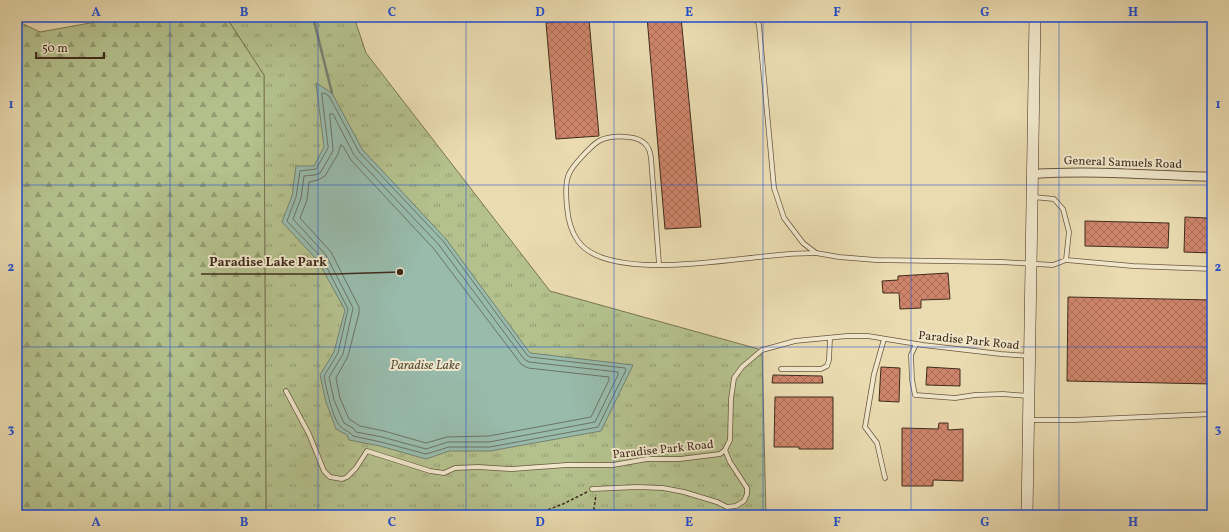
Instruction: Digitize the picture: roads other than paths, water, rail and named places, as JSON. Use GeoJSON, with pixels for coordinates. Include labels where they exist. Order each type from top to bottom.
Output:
{"type":"FeatureCollection","features":[{"type":"Feature","properties":{"kind":"street"},"geometry":{"type":"LineString","coordinates":[[1027,515],[1035,17]]}},
{"type":"Feature","properties":{"kind":"street","name":"General Samuels Road"},"geometry":{"type":"LineString","coordinates":[[1033,174],[1061,172],[1130,173],[1212,177]]}},
{"type":"Feature","properties":{"kind":"lane"},"geometry":{"type":"LineString","coordinates":[[755,17],[759,25]]}},
{"type":"Feature","properties":{"kind":"lane"},"geometry":{"type":"LineString","coordinates":[[759,17],[774,188],[784,218],[803,243],[816,253]]}},
{"type":"Feature","properties":{"kind":"lane"},"geometry":{"type":"LineString","coordinates":[[659,264],[651,158],[649,149],[643,142],[632,138],[612,137],[600,140],[590,147],[569,173],[566,195],[570,227],[578,242],[590,252],[618,262],[659,264],[692,264],[767,256],[816,253],[839,257],[876,260],[1031,263],[1053,265],[1066,260],[1133,266],[1212,269]]}},
{"type":"Feature","properties":{"kind":"lane"},"geometry":{"type":"LineString","coordinates":[[1033,197],[1054,199],[1063,209],[1069,232],[1066,260]]}},
{"type":"Feature","properties":{"kind":"lane","name":"Paradise Park Road"},"geometry":{"type":"LineString","coordinates":[[286,391],[309,434],[324,471],[330,477],[342,479],[347,477],[356,468],[367,451],[425,469],[444,473],[456,468],[478,467],[512,469],[567,464],[578,466],[613,465],[647,459],[680,459],[720,454],[725,450],[730,440],[732,385],[734,378],[742,367],[762,350],[795,341],[861,336],[916,344],[1030,356]]}},
{"type":"Feature","properties":{"kind":"lane"},"geometry":{"type":"LineString","coordinates":[[781,369],[821,369],[827,366],[829,360],[830,338]]}},
{"type":"Feature","properties":{"kind":"lane"},"geometry":{"type":"LineString","coordinates":[[884,339],[874,374],[865,427],[877,443],[885,478]]}},
{"type":"Feature","properties":{"kind":"lane"},"geometry":{"type":"LineString","coordinates":[[916,344],[911,355],[912,380],[915,395],[955,398],[975,395],[1003,394],[1029,396]]}},
{"type":"Feature","properties":{"kind":"lane"},"geometry":{"type":"LineString","coordinates":[[1028,420],[1074,420],[1212,414]]}},
{"type":"Feature","properties":{"kind":"lane"},"geometry":{"type":"LineString","coordinates":[[595,489],[637,487],[663,488],[684,492],[717,502],[727,507],[736,506],[744,501],[747,488],[730,462],[725,450]]}},
{"type":"Feature","properties":{"kind":"water","name":"Paradise Lake"},"geometry":{"type":"Polygon","coordinates":[[[316,83],[332,93],[362,149],[446,239],[530,353],[633,365],[601,431],[490,451],[449,451],[426,459],[380,446],[349,440],[347,435],[336,429],[326,402],[320,375],[334,352],[345,310],[318,261],[282,222],[292,196],[296,166],[314,166],[324,147],[316,83]]]}},
{"type":"Feature","properties":{"kind":"waterway"},"geometry":{"type":"LineString","coordinates":[[313,17],[332,93]]}},
{"type":"Feature","properties":{"kind":"place","name":"Paradise Lake Park"},"geometry":{"type":"Point","coordinates":[400,272]}}]}
